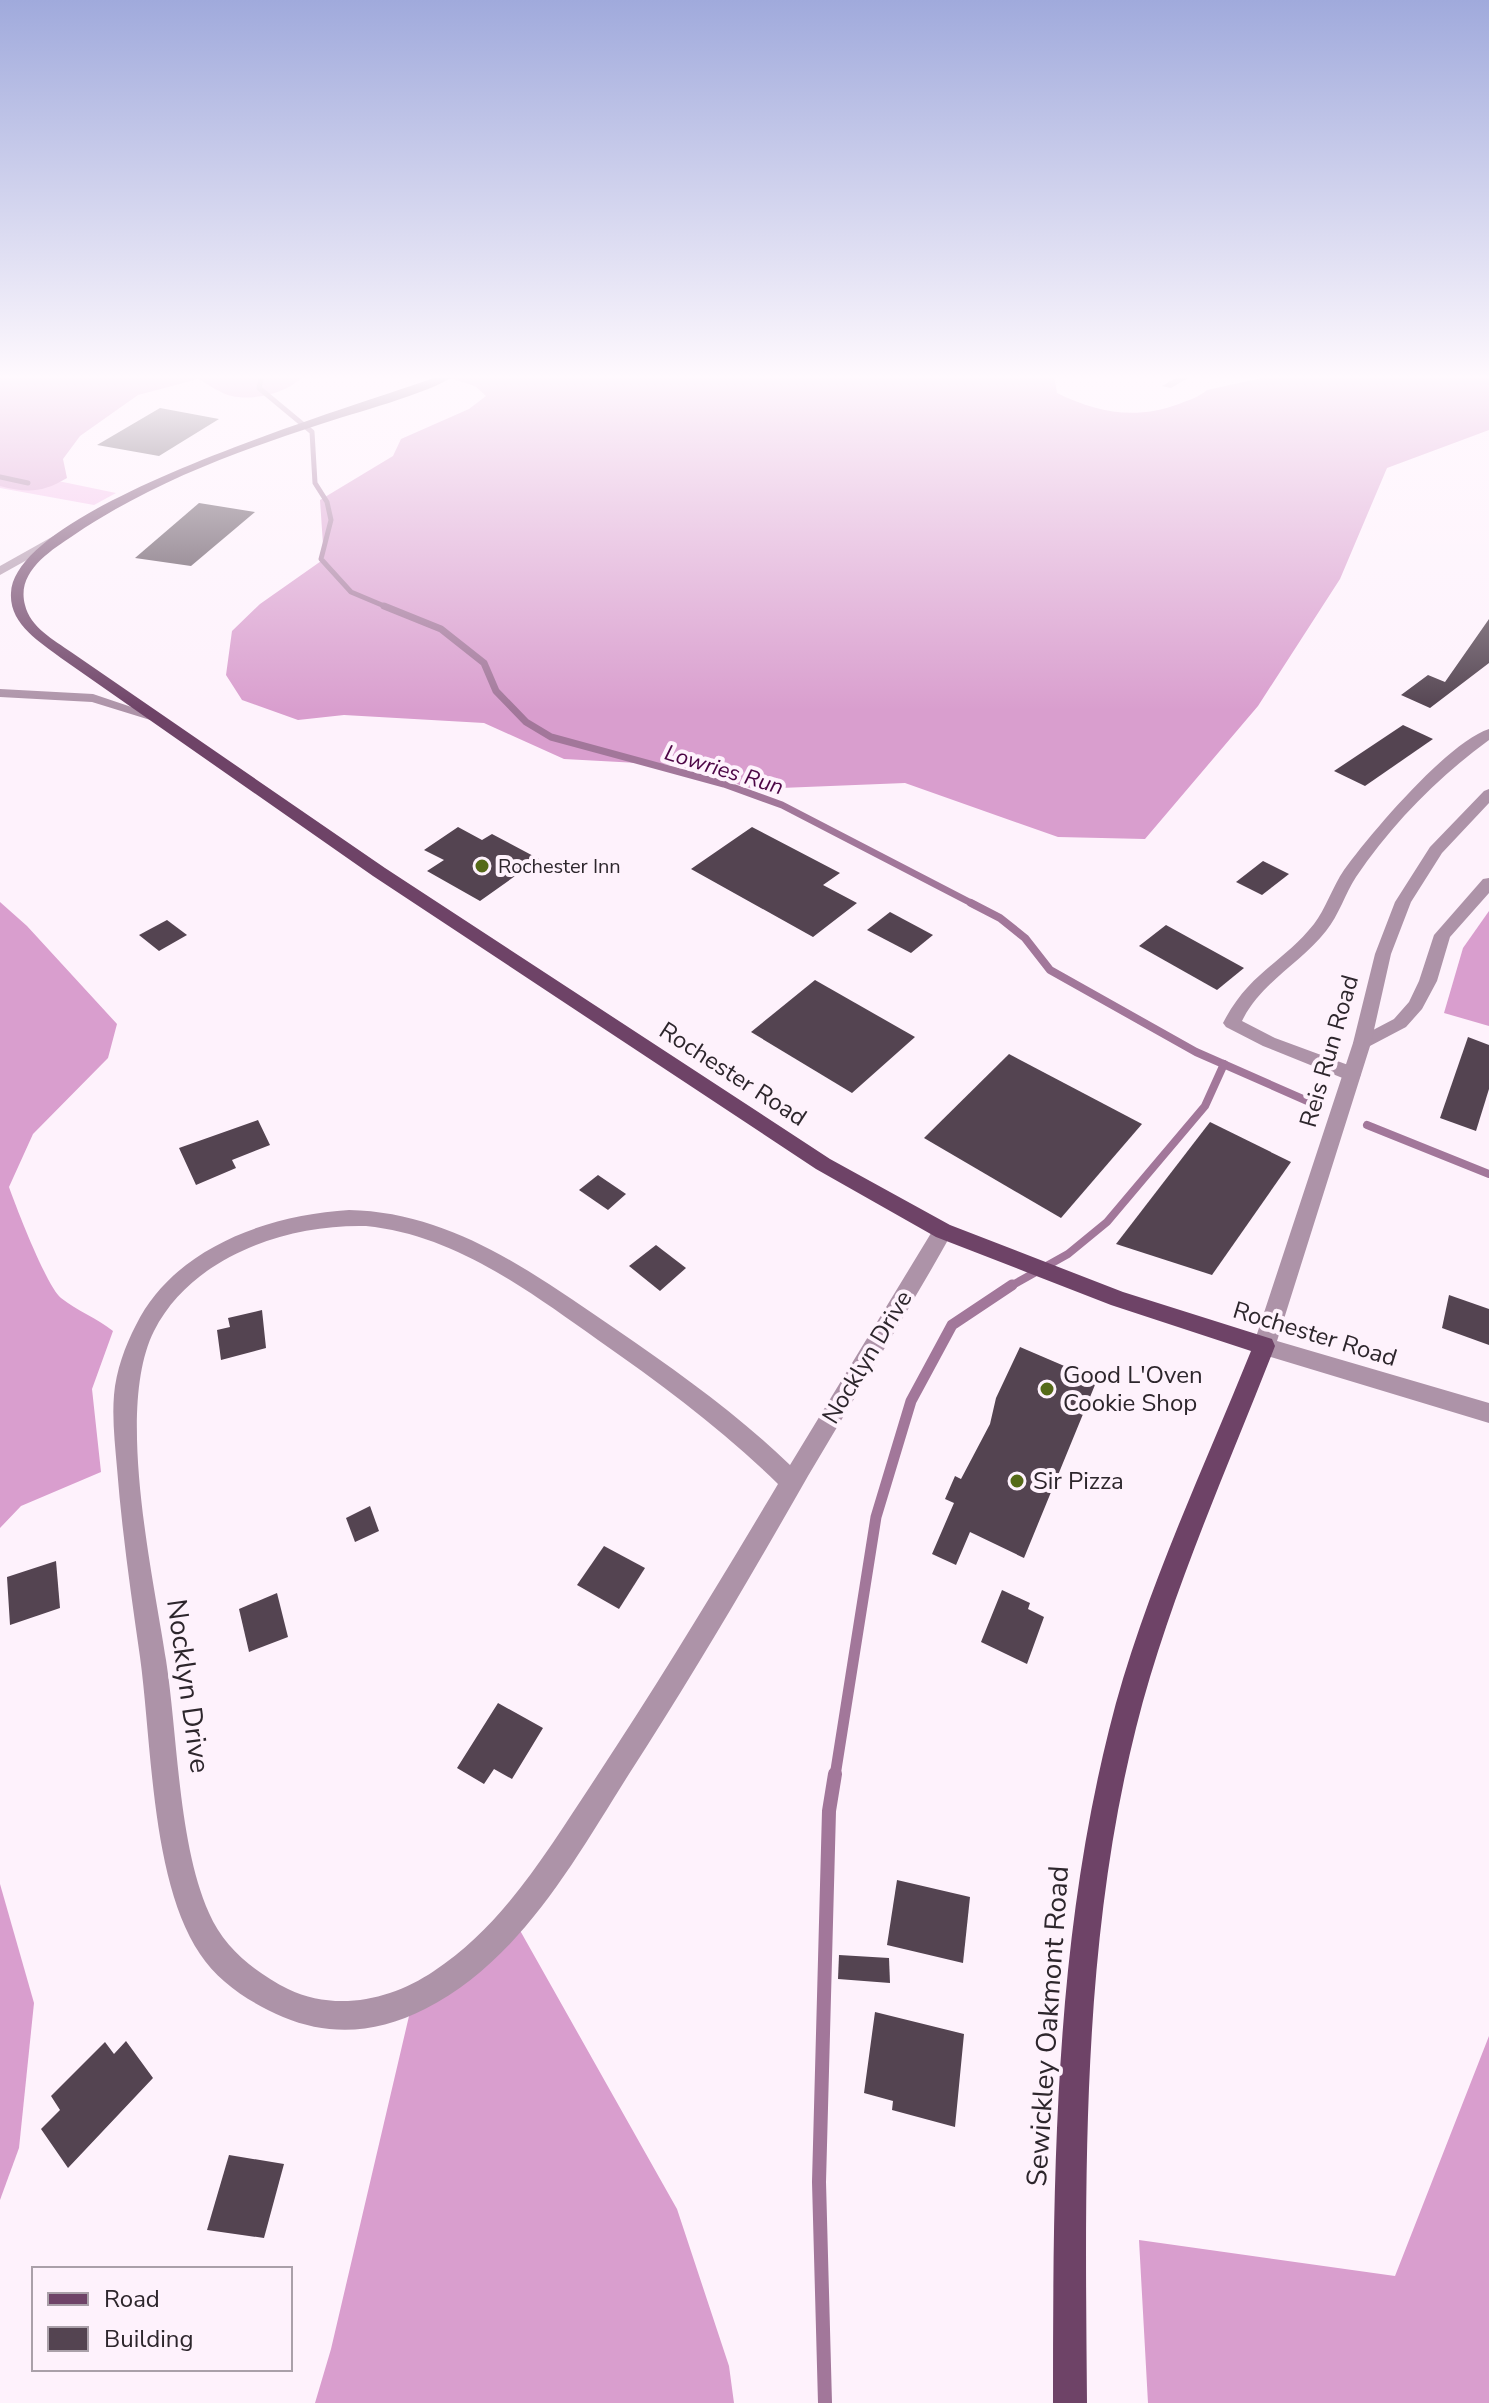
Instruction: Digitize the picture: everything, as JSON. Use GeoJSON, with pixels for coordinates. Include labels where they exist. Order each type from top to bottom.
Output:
{"type":"FeatureCollection","features":[{"type":"Feature","properties":{"kind":"main road"},"geometry":{"type":"LineString","coordinates":[[146,487],[72,529],[43,551],[23,572],[16,593],[21,613],[34,630],[164,720]]}},
{"type":"Feature","properties":{"kind":"main road","name":"Rochester Road"},"geometry":{"type":"LineString","coordinates":[[164,720],[379,872],[823,1164],[943,1231],[1056,1276],[1264,1346]]}},
{"type":"Feature","properties":{"kind":"main road","name":"Sewickley Oakmont Road"},"geometry":{"type":"LineString","coordinates":[[1070,2403],[1070,2128],[1091,1877],[1134,1683],[1150,1634],[1264,1346]]}},
{"type":"Feature","properties":{"kind":"street"},"geometry":{"type":"LineString","coordinates":[[0,571],[72,529]]}},
{"type":"Feature","properties":{"kind":"street","name":"Rochester Road"},"geometry":{"type":"LineString","coordinates":[[0,693],[93,698],[164,720]]}},
{"type":"Feature","properties":{"kind":"street"},"geometry":{"type":"LineString","coordinates":[[1352,1074],[1269,1042],[1232,1023],[1242,999],[1323,924],[1334,898],[1387,824],[1440,772],[1489,733]]}},
{"type":"Feature","properties":{"kind":"street","name":"Reis Run Road"},"geometry":{"type":"LineString","coordinates":[[1264,1346],[1362,1043],[1383,954],[1403,902],[1436,850],[1489,794]]}},
{"type":"Feature","properties":{"kind":"street"},"geometry":{"type":"LineString","coordinates":[[1362,1043],[1400,1023],[1416,1005],[1428,981],[1442,935],[1489,883]]}},
{"type":"Feature","properties":{"kind":"street","name":"Nocklyn Drive"},"geometry":{"type":"LineString","coordinates":[[792,1482],[759,1449],[674,1381],[488,1257],[431,1231],[357,1217],[319,1218],[268,1232],[218,1251],[181,1280],[150,1316],[136,1349],[124,1398],[136,1529],[184,1884],[207,1940],[238,1974],[280,2000],[323,2015],[365,2015],[413,1999],[463,1969],[513,1918],[551,1868],[656,1710],[943,1231]]}},
{"type":"Feature","properties":{"kind":"street","name":"Rochester Road"},"geometry":{"type":"LineString","coordinates":[[1264,1346],[1489,1413]]}},
{"type":"Feature","properties":{"kind":"shaded area"},"geometry":{"type":"Polygon","coordinates":[[[5,487],[49,487],[42,489],[5,487]]]}},
{"type":"Feature","properties":{"kind":"shaded area"},"geometry":{"type":"Polygon","coordinates":[[[88,487],[116,493],[94,505],[0,488],[88,487]]]}},
{"type":"Feature","properties":{"kind":"shaded area"},"geometry":{"type":"Polygon","coordinates":[[[341,487],[1379,487],[1340,579],[1258,706],[1145,839],[1058,837],[905,783],[753,789],[675,765],[564,759],[484,723],[344,715],[298,720],[242,700],[226,675],[232,631],[260,604],[324,559],[320,500],[341,487]]]}},
{"type":"Feature","properties":{"kind":"shaded area"},"geometry":{"type":"Polygon","coordinates":[[[0,902],[27,926],[117,1024],[108,1058],[33,1134],[9,1187],[32,1246],[55,1291],[67,1303],[113,1331],[92,1389],[101,1472],[21,1506],[0,1528],[0,902]]]}},
{"type":"Feature","properties":{"kind":"shaded area"},"geometry":{"type":"Polygon","coordinates":[[[1489,911],[1489,1026],[1444,1013],[1463,948],[1489,911]]]}},
{"type":"Feature","properties":{"kind":"shaded area"},"geometry":{"type":"Polygon","coordinates":[[[0,1884],[34,2003],[19,2148],[0,2200],[0,1884]]]}},
{"type":"Feature","properties":{"kind":"shaded area"},"geometry":{"type":"Polygon","coordinates":[[[513,1918],[677,2209],[729,2366],[734,2403],[315,2403],[331,2349],[413,1999],[513,1918]]]}},
{"type":"Feature","properties":{"kind":"shaded area"},"geometry":{"type":"Polygon","coordinates":[[[1489,2036],[1489,2403],[1148,2403],[1139,2240],[1395,2276],[1489,2036]]]}},
{"type":"Feature","properties":{"kind":"building"},"geometry":{"type":"Polygon","coordinates":[[[199,503],[255,512],[191,566],[135,558],[199,503]]]}},
{"type":"Feature","properties":{"kind":"building"},"geometry":{"type":"Polygon","coordinates":[[[1489,619],[1489,663],[1430,708],[1401,695],[1428,675],[1445,682],[1489,619]]]}},
{"type":"Feature","properties":{"kind":"building"},"geometry":{"type":"Polygon","coordinates":[[[1403,725],[1433,739],[1365,786],[1334,771],[1403,725]]]}},
{"type":"Feature","properties":{"kind":"building","name":"Rochester Inn"},"geometry":{"type":"Polygon","coordinates":[[[458,827],[482,840],[492,834],[539,859],[480,901],[427,871],[444,860],[424,850],[458,827]]]}},
{"type":"Feature","properties":{"kind":"building"},"geometry":{"type":"Polygon","coordinates":[[[752,827],[840,873],[823,885],[857,903],[813,937],[691,869],[752,827]]]}},
{"type":"Feature","properties":{"kind":"building"},"geometry":{"type":"Polygon","coordinates":[[[1263,861],[1289,874],[1262,895],[1236,882],[1263,861]]]}},
{"type":"Feature","properties":{"kind":"building"},"geometry":{"type":"Polygon","coordinates":[[[890,912],[933,935],[911,953],[867,930],[890,912]]]}},
{"type":"Feature","properties":{"kind":"building"},"geometry":{"type":"Polygon","coordinates":[[[167,920],[187,935],[159,951],[139,935],[167,920]]]}},
{"type":"Feature","properties":{"kind":"building"},"geometry":{"type":"Polygon","coordinates":[[[1166,925],[1244,968],[1217,990],[1139,946],[1166,925]]]}},
{"type":"Feature","properties":{"kind":"building"},"geometry":{"type":"Polygon","coordinates":[[[815,980],[915,1037],[852,1093],[751,1032],[815,980]]]}},
{"type":"Feature","properties":{"kind":"building"},"geometry":{"type":"Polygon","coordinates":[[[1468,1037],[1489,1045],[1489,1089],[1476,1131],[1440,1118],[1468,1037]]]}},
{"type":"Feature","properties":{"kind":"building"},"geometry":{"type":"Polygon","coordinates":[[[1009,1054],[1142,1124],[1061,1218],[924,1138],[1009,1054]]]}},
{"type":"Feature","properties":{"kind":"building"},"geometry":{"type":"Polygon","coordinates":[[[258,1120],[270,1145],[232,1160],[236,1168],[196,1185],[179,1148],[258,1120]]]}},
{"type":"Feature","properties":{"kind":"building"},"geometry":{"type":"Polygon","coordinates":[[[1210,1122],[1291,1162],[1212,1275],[1116,1244],[1210,1122]]]}},
{"type":"Feature","properties":{"kind":"building"},"geometry":{"type":"Polygon","coordinates":[[[598,1175],[626,1194],[608,1210],[579,1190],[598,1175]]]}},
{"type":"Feature","properties":{"kind":"building"},"geometry":{"type":"Polygon","coordinates":[[[656,1245],[686,1268],[660,1291],[629,1266],[656,1245]]]}},
{"type":"Feature","properties":{"kind":"building"},"geometry":{"type":"Polygon","coordinates":[[[1449,1295],[1489,1309],[1489,1345],[1442,1328],[1449,1295]]]}},
{"type":"Feature","properties":{"kind":"building"},"geometry":{"type":"Polygon","coordinates":[[[262,1310],[266,1348],[221,1360],[217,1330],[230,1327],[228,1318],[262,1310]]]}},
{"type":"Feature","properties":{"kind":"building","name":"Sir Pizza"},"geometry":{"type":"Polygon","coordinates":[[[1020,1347],[1097,1380],[1024,1558],[970,1532],[956,1565],[932,1554],[954,1503],[945,1499],[955,1476],[961,1479],[990,1424],[996,1398],[1020,1347]]]}},
{"type":"Feature","properties":{"kind":"building"},"geometry":{"type":"Polygon","coordinates":[[[370,1506],[379,1531],[355,1542],[346,1518],[370,1506]]]}},
{"type":"Feature","properties":{"kind":"building"},"geometry":{"type":"Polygon","coordinates":[[[604,1546],[645,1568],[619,1609],[577,1585],[604,1546]]]}},
{"type":"Feature","properties":{"kind":"building"},"geometry":{"type":"Polygon","coordinates":[[[56,1561],[60,1608],[10,1625],[7,1577],[56,1561]]]}},
{"type":"Feature","properties":{"kind":"building"},"geometry":{"type":"Polygon","coordinates":[[[1002,1590],[1030,1603],[1028,1609],[1044,1617],[1027,1664],[981,1642],[1002,1590]]]}},
{"type":"Feature","properties":{"kind":"building"},"geometry":{"type":"Polygon","coordinates":[[[277,1593],[288,1637],[249,1652],[239,1609],[277,1593]]]}},
{"type":"Feature","properties":{"kind":"building"},"geometry":{"type":"Polygon","coordinates":[[[498,1703],[543,1728],[512,1779],[494,1769],[484,1784],[457,1768],[498,1703]]]}},
{"type":"Feature","properties":{"kind":"building"},"geometry":{"type":"Polygon","coordinates":[[[897,1880],[970,1897],[963,1963],[887,1945],[897,1880]]]}},
{"type":"Feature","properties":{"kind":"building"},"geometry":{"type":"Polygon","coordinates":[[[839,1955],[889,1958],[890,1983],[838,1979],[839,1955]]]}},
{"type":"Feature","properties":{"kind":"building"},"geometry":{"type":"Polygon","coordinates":[[[875,2012],[964,2034],[955,2127],[892,2110],[893,2101],[864,2093],[875,2012]]]}},
{"type":"Feature","properties":{"kind":"building"},"geometry":{"type":"Polygon","coordinates":[[[126,2041],[153,2078],[68,2168],[41,2129],[60,2110],[51,2096],[105,2042],[114,2054],[126,2041]]]}},
{"type":"Feature","properties":{"kind":"building"},"geometry":{"type":"Polygon","coordinates":[[[229,2155],[284,2164],[264,2238],[207,2230],[229,2155]]]}},
{"type":"Feature","properties":{"kind":"waterway","name":"Lowries Run"},"geometry":{"type":"LineString","coordinates":[[318,487],[327,502],[331,520],[321,559],[351,592],[389,608]]}},
{"type":"Feature","properties":{"kind":"waterway","name":"Lowries Run"},"geometry":{"type":"LineString","coordinates":[[384,606],[441,629],[484,663],[496,691],[526,722],[551,737],[724,784],[782,805],[975,905]]}},
{"type":"Feature","properties":{"kind":"waterway","name":"Lowries Run"},"geometry":{"type":"LineString","coordinates":[[971,903],[1000,918],[1025,938],[1050,970],[1196,1052],[1224,1064]]}},
{"type":"Feature","properties":{"kind":"waterway"},"geometry":{"type":"LineString","coordinates":[[1009,1287],[1068,1254],[1107,1222],[1205,1106],[1224,1064]]}},
{"type":"Feature","properties":{"kind":"waterway","name":"Lowries Run"},"geometry":{"type":"LineString","coordinates":[[1224,1064],[1321,1107]]}},
{"type":"Feature","properties":{"kind":"waterway","name":"Lowries Run"},"geometry":{"type":"LineString","coordinates":[[1367,1125],[1489,1174]]}},
{"type":"Feature","properties":{"kind":"waterway"},"geometry":{"type":"LineString","coordinates":[[835,1776],[876,1517],[911,1401],[952,1325],[1009,1287]]}},
{"type":"Feature","properties":{"kind":"waterway"},"geometry":{"type":"LineString","coordinates":[[825,2403],[819,2182],[829,1811],[835,1774]]}},
{"type":"Feature","properties":{"kind":"place","name":"Rochester Inn"},"geometry":{"type":"Point","coordinates":[482,866]}},
{"type":"Feature","properties":{"kind":"place","name":"Good L'Oven Cookie Shop"},"geometry":{"type":"Point","coordinates":[1047,1389]}},
{"type":"Feature","properties":{"kind":"place","name":"Sir Pizza"},"geometry":{"type":"Point","coordinates":[1017,1481]}}]}
